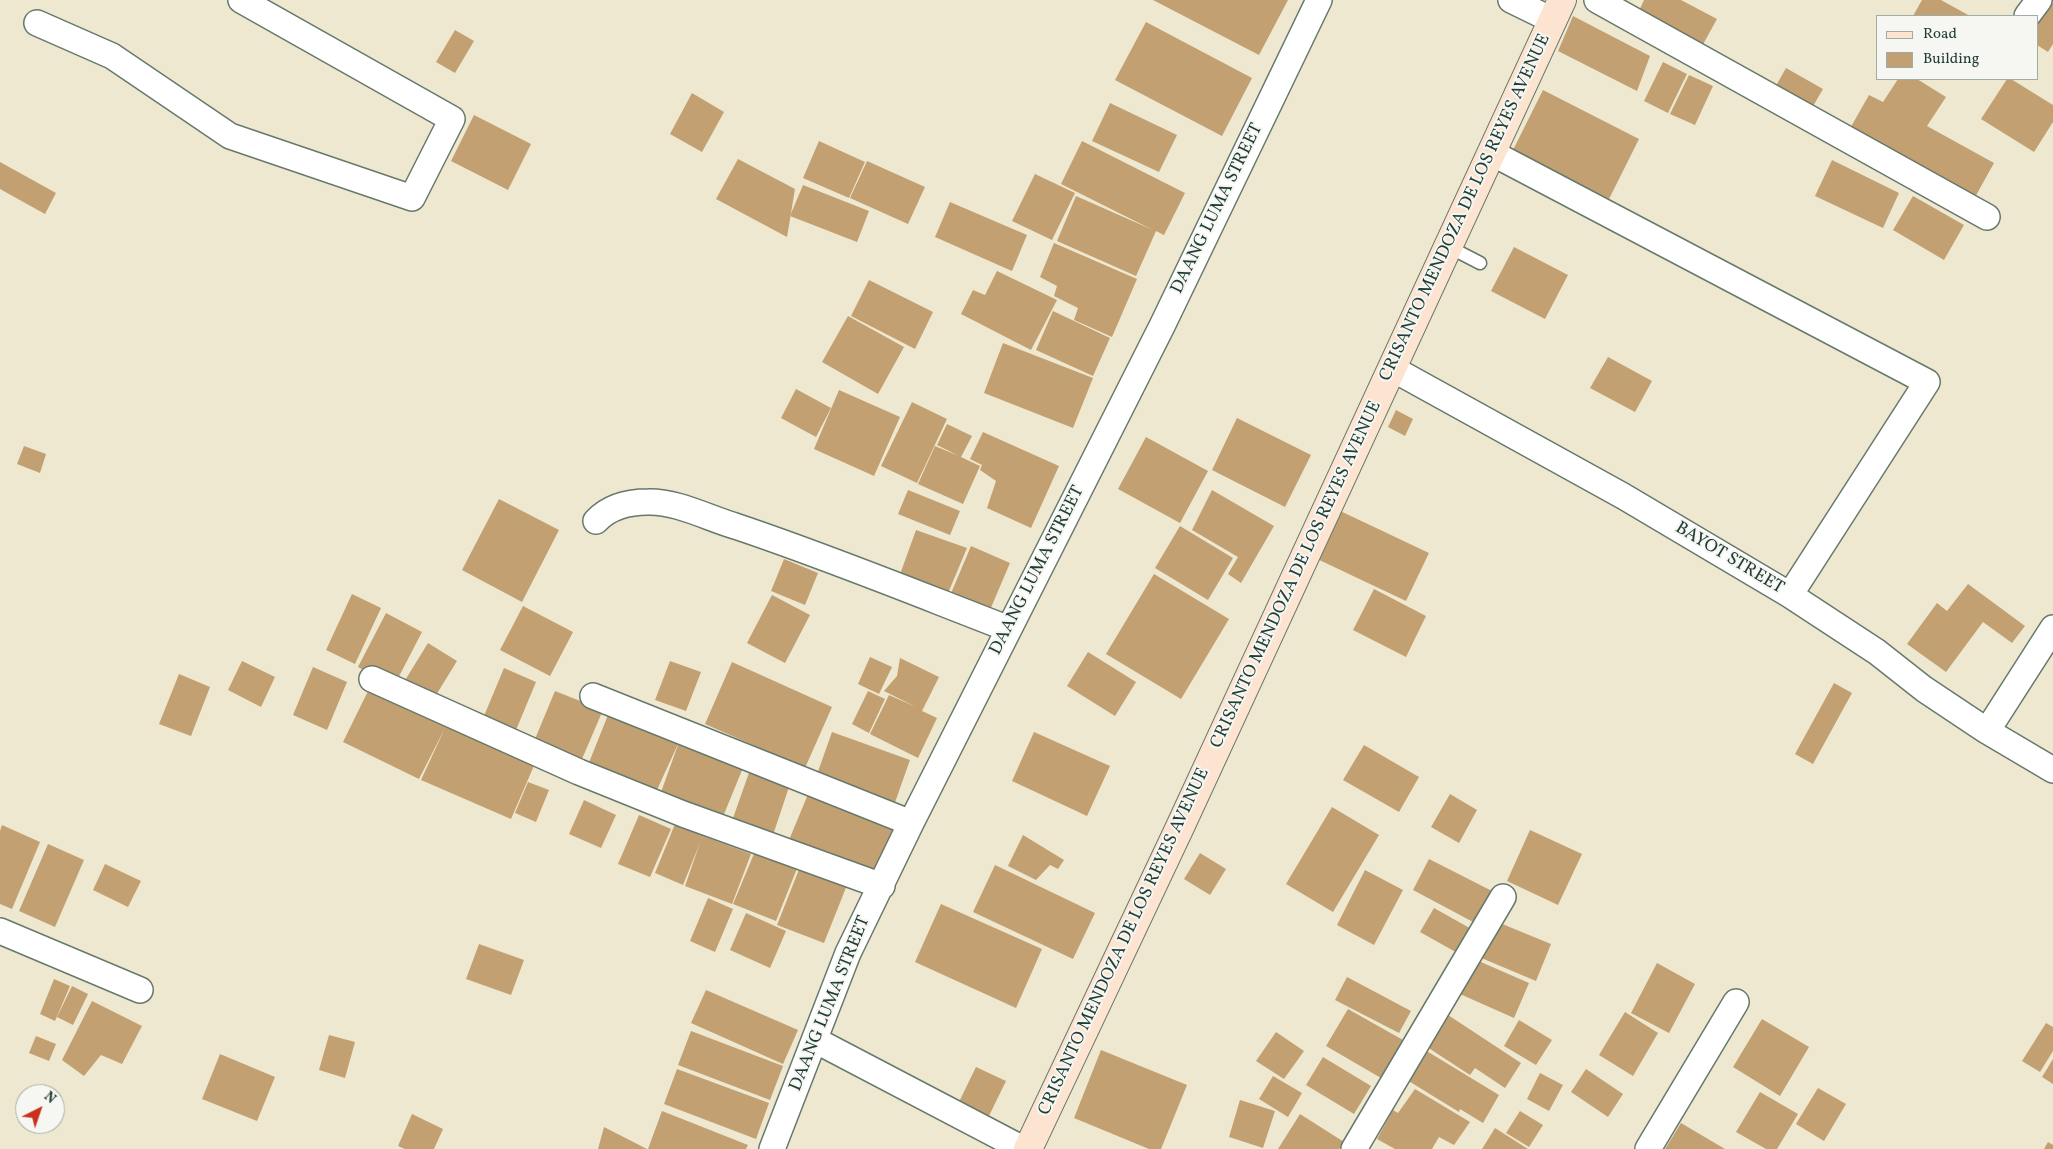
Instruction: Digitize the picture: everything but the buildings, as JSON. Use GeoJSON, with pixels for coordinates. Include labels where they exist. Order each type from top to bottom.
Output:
{"type":"FeatureCollection","features":[{"type":"Feature","properties":{"kind":"main road","name":"CRISANTO MENDOZA DE LOS REYES AVENUE"},"geometry":{"type":"LineString","coordinates":[[1028,1149],[1393,368],[1557,10]]}},
{"type":"Feature","properties":{"kind":"street"},"geometry":{"type":"LineString","coordinates":[[38,23],[112,56],[230,136],[412,198],[452,119],[241,0]]}},
{"type":"Feature","properties":{"kind":"street","name":"DAANG LUMA STREET"},"geometry":{"type":"LineString","coordinates":[[772,1149],[848,953],[911,823],[1162,326],[1319,0]]}},
{"type":"Feature","properties":{"kind":"street"},"geometry":{"type":"LineString","coordinates":[[1511,0],[1557,10]]}},
{"type":"Feature","properties":{"kind":"street"},"geometry":{"type":"LineString","coordinates":[[1597,0],[1987,217]]}},
{"type":"Feature","properties":{"kind":"street"},"geometry":{"type":"LineString","coordinates":[[2028,15],[2039,0]]}},
{"type":"Feature","properties":{"kind":"street"},"geometry":{"type":"LineString","coordinates":[[1492,153],[1927,382],[1790,595]]}},
{"type":"Feature","properties":{"kind":"street","name":"BAYOT STREET"},"geometry":{"type":"LineString","coordinates":[[1393,368],[1623,496],[1790,595],[1878,652],[1924,689],[1988,731],[2053,770]]}},
{"type":"Feature","properties":{"kind":"street"},"geometry":{"type":"LineString","coordinates":[[596,521],[612,508],[631,503],[649,502],[677,507],[779,541],[1009,629]]}},
{"type":"Feature","properties":{"kind":"street"},"geometry":{"type":"LineString","coordinates":[[1988,731],[2053,628]]}},
{"type":"Feature","properties":{"kind":"street"},"geometry":{"type":"LineString","coordinates":[[372,679],[579,772],[684,814],[882,886]]}},
{"type":"Feature","properties":{"kind":"street"},"geometry":{"type":"LineString","coordinates":[[592,696],[911,823]]}},
{"type":"Feature","properties":{"kind":"street"},"geometry":{"type":"LineString","coordinates":[[1354,1149],[1503,897]]}},
{"type":"Feature","properties":{"kind":"street"},"geometry":{"type":"LineString","coordinates":[[0,931],[140,990]]}},
{"type":"Feature","properties":{"kind":"street"},"geometry":{"type":"LineString","coordinates":[[1648,1149],[1736,1002]]}},
{"type":"Feature","properties":{"kind":"street"},"geometry":{"type":"LineString","coordinates":[[815,1040],[1023,1149]]}},
{"type":"Feature","properties":{"kind":"lane"},"geometry":{"type":"LineString","coordinates":[[1449,247],[1480,263]]}}]}
